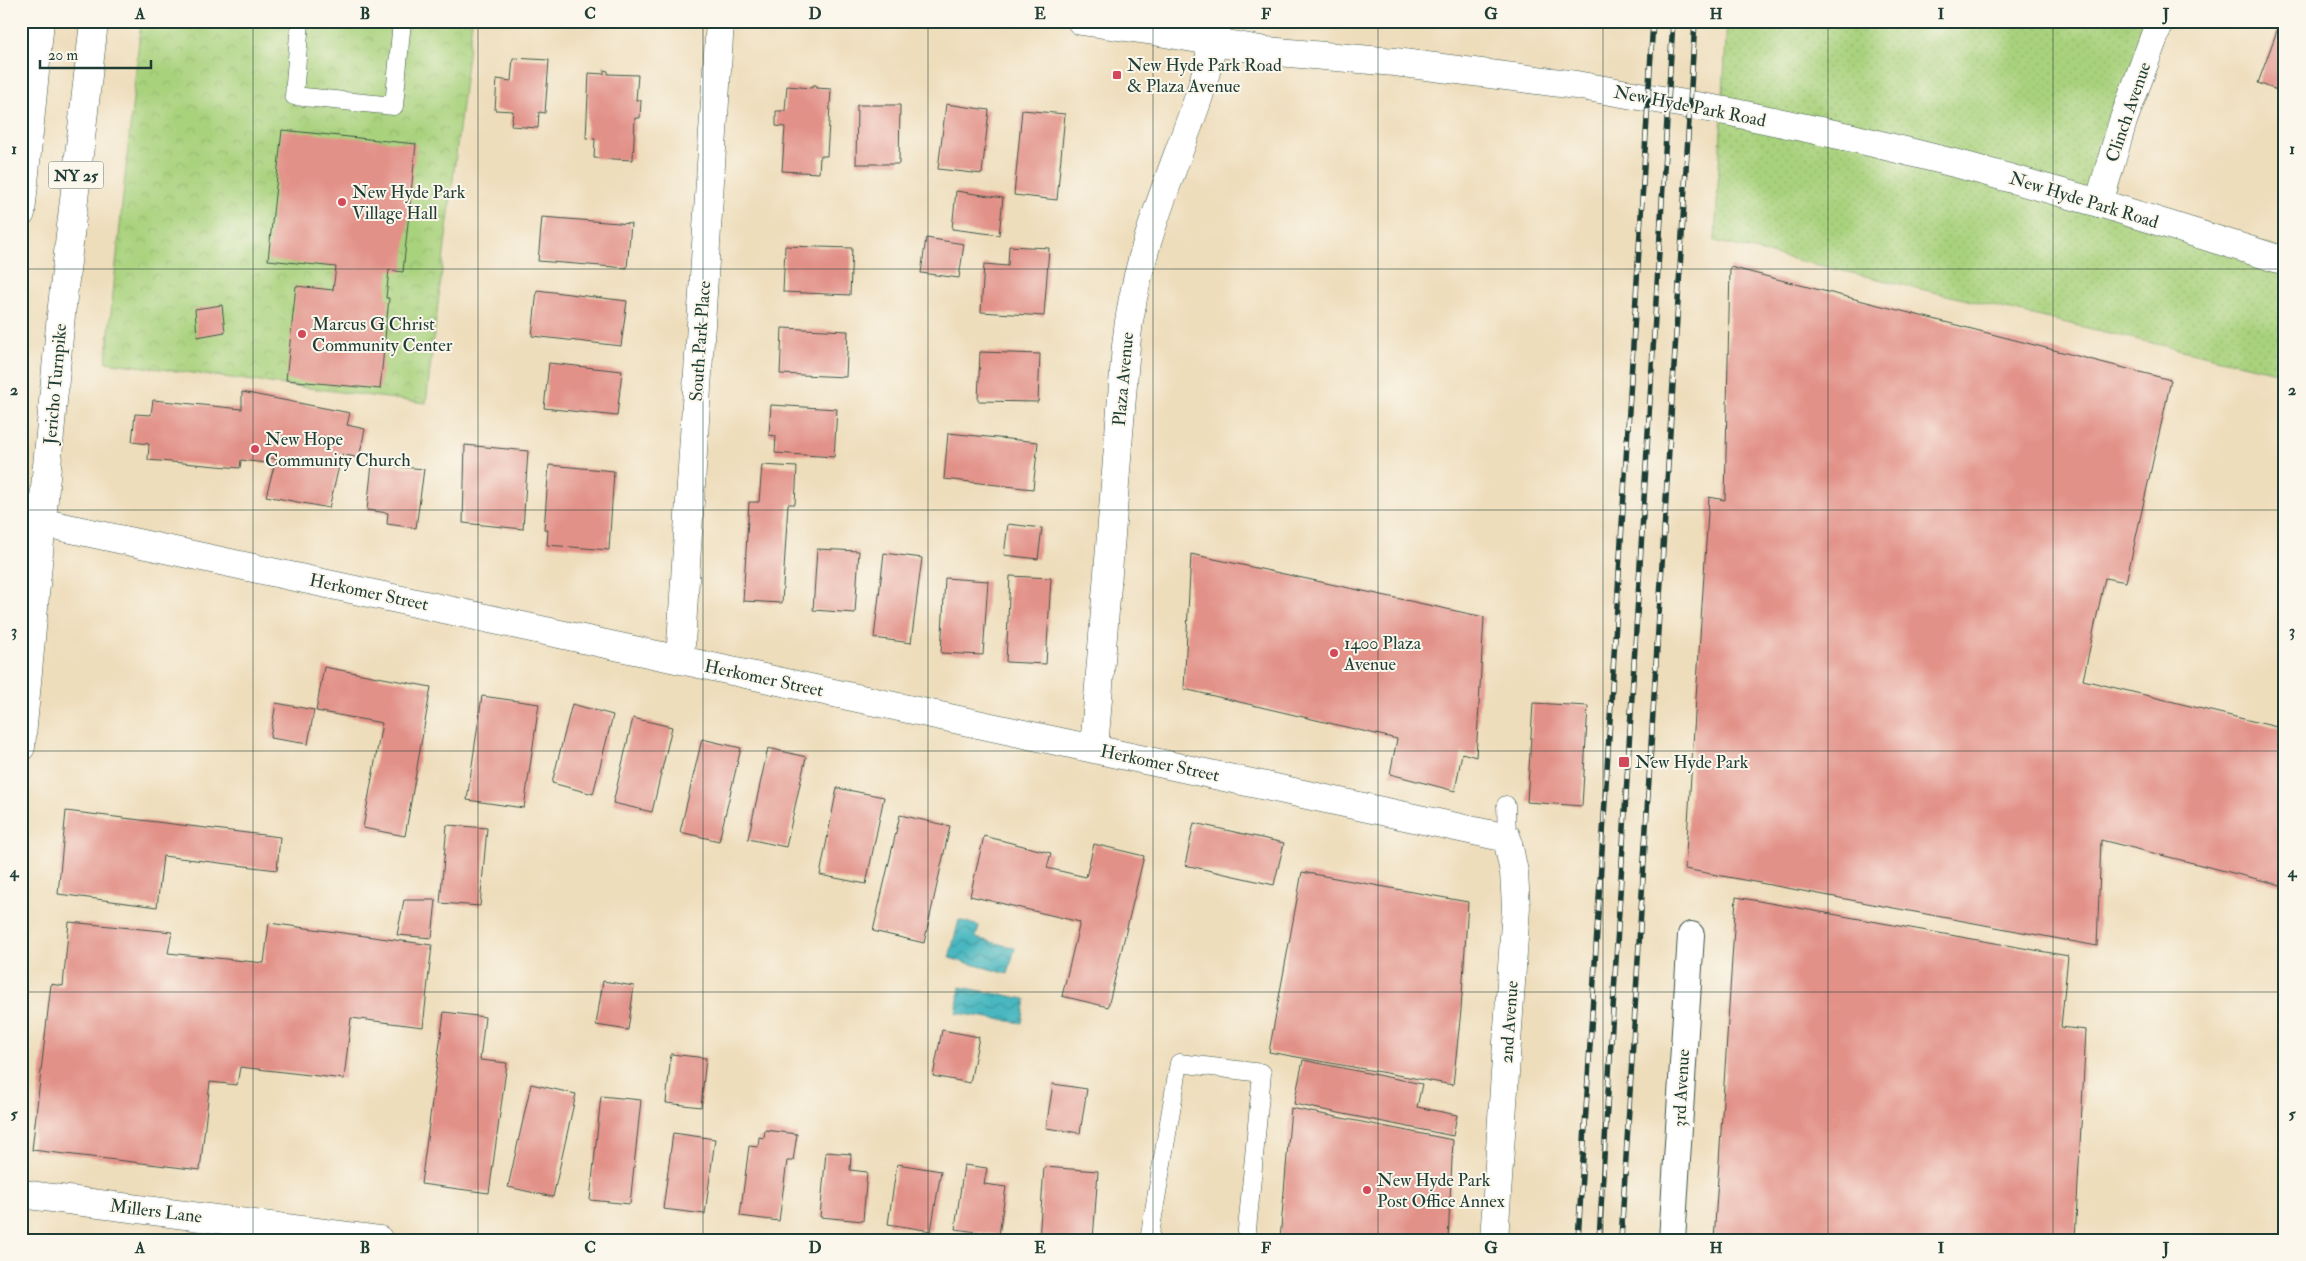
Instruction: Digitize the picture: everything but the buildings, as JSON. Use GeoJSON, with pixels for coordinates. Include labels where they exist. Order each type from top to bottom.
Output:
{"type":"FeatureCollection","features":[{"type":"Feature","properties":{"kind":"street","name":"NY 25"},"geometry":{"type":"LineString","coordinates":[[21,213],[26,111],[40,21]]}},
{"type":"Feature","properties":{"kind":"street","name":"Jericho Turnpike"},"geometry":{"type":"LineString","coordinates":[[22,740],[32,520],[61,315],[93,31],[92,21]]}},
{"type":"Feature","properties":{"kind":"street","name":"South Park Place"},"geometry":{"type":"LineString","coordinates":[[680,660],[720,21]]}},
{"type":"Feature","properties":{"kind":"street","name":"New Hyde Park Road"},"geometry":{"type":"LineString","coordinates":[[1081,21],[1154,31],[1215,31],[1266,50],[1395,62],[1504,75],[1679,102],[1863,140],[2015,179],[2285,261]]}},
{"type":"Feature","properties":{"kind":"street","name":"Clinch Avenue"},"geometry":{"type":"LineString","coordinates":[[2099,204],[2123,121],[2160,21]]}},
{"type":"Feature","properties":{"kind":"street","name":"Plaza Avenue"},"geometry":{"type":"LineString","coordinates":[[1094,749],[1128,328],[1133,292],[1154,218],[1197,101],[1215,31]]}},
{"type":"Feature","properties":{"kind":"street","name":"Herkomer Street"},"geometry":{"type":"LineString","coordinates":[[32,520],[1508,838]]}},
{"type":"Feature","properties":{"kind":"street","name":"2nd Avenue"},"geometry":{"type":"LineString","coordinates":[[1494,1240],[1516,907],[1514,872],[1508,838]]}},
{"type":"Feature","properties":{"kind":"street","name":"3rd Avenue"},"geometry":{"type":"LineString","coordinates":[[1672,1240],[1691,935]]}},
{"type":"Feature","properties":{"kind":"street","name":"Millers Lane"},"geometry":{"type":"LineString","coordinates":[[21,1194],[379,1240]]}},
{"type":"Feature","properties":{"kind":"lane"},"geometry":{"type":"LineString","coordinates":[[300,21],[294,96],[394,106],[402,21]]}},
{"type":"Feature","properties":{"kind":"lane","name":"2nd Avenue"},"geometry":{"type":"LineString","coordinates":[[1506,805],[1508,838]]}},
{"type":"Feature","properties":{"kind":"lane"},"geometry":{"type":"LineString","coordinates":[[1149,1240],[1179,1064],[1262,1073],[1246,1240]]}},
{"type":"Feature","properties":{"kind":"green space"},"geometry":{"type":"Polygon","coordinates":[[[141,21],[472,21],[426,403],[106,362],[141,21]]]}},
{"type":"Feature","properties":{"kind":"green space"},"geometry":{"type":"Polygon","coordinates":[[[1727,21],[2164,21],[2112,191],[2285,251],[2285,374],[1715,241],[1727,21]]]}},
{"type":"Feature","properties":{"kind":"water"},"geometry":{"type":"Polygon","coordinates":[[[959,920],[979,926],[976,938],[1015,948],[1008,974],[949,958],[959,920]]]}},
{"type":"Feature","properties":{"kind":"water"},"geometry":{"type":"Polygon","coordinates":[[[960,987],[1026,999],[1022,1023],[956,1013],[960,987]]]}},
{"type":"Feature","properties":{"kind":"railway"},"geometry":{"type":"LineString","coordinates":[[1578,1240],[1653,21]]}},
{"type":"Feature","properties":{"kind":"railway"},"geometry":{"type":"LineString","coordinates":[[1599,1240],[1673,21]]}},
{"type":"Feature","properties":{"kind":"railway"},"geometry":{"type":"LineString","coordinates":[[1621,1240],[1695,21]]}},
{"type":"Feature","properties":{"kind":"place","name":"New Hyde Park Road & Plaza Avenue"},"geometry":{"type":"Point","coordinates":[1117,75]}},
{"type":"Feature","properties":{"kind":"place","name":"New Hyde Park Village Hall"},"geometry":{"type":"Point","coordinates":[342,202]}},
{"type":"Feature","properties":{"kind":"place","name":"Marcus G Christ Community Center"},"geometry":{"type":"Point","coordinates":[302,334]}},
{"type":"Feature","properties":{"kind":"place","name":"New Hope Community Church"},"geometry":{"type":"Point","coordinates":[255,449]}},
{"type":"Feature","properties":{"kind":"place","name":"1400 Plaza Avenue"},"geometry":{"type":"Point","coordinates":[1334,653]}},
{"type":"Feature","properties":{"kind":"place","name":"New Hyde Park"},"geometry":{"type":"Point","coordinates":[1624,762]}},
{"type":"Feature","properties":{"kind":"place","name":"New Hyde Park Post Office Annex"},"geometry":{"type":"Point","coordinates":[1367,1190]}}]}
